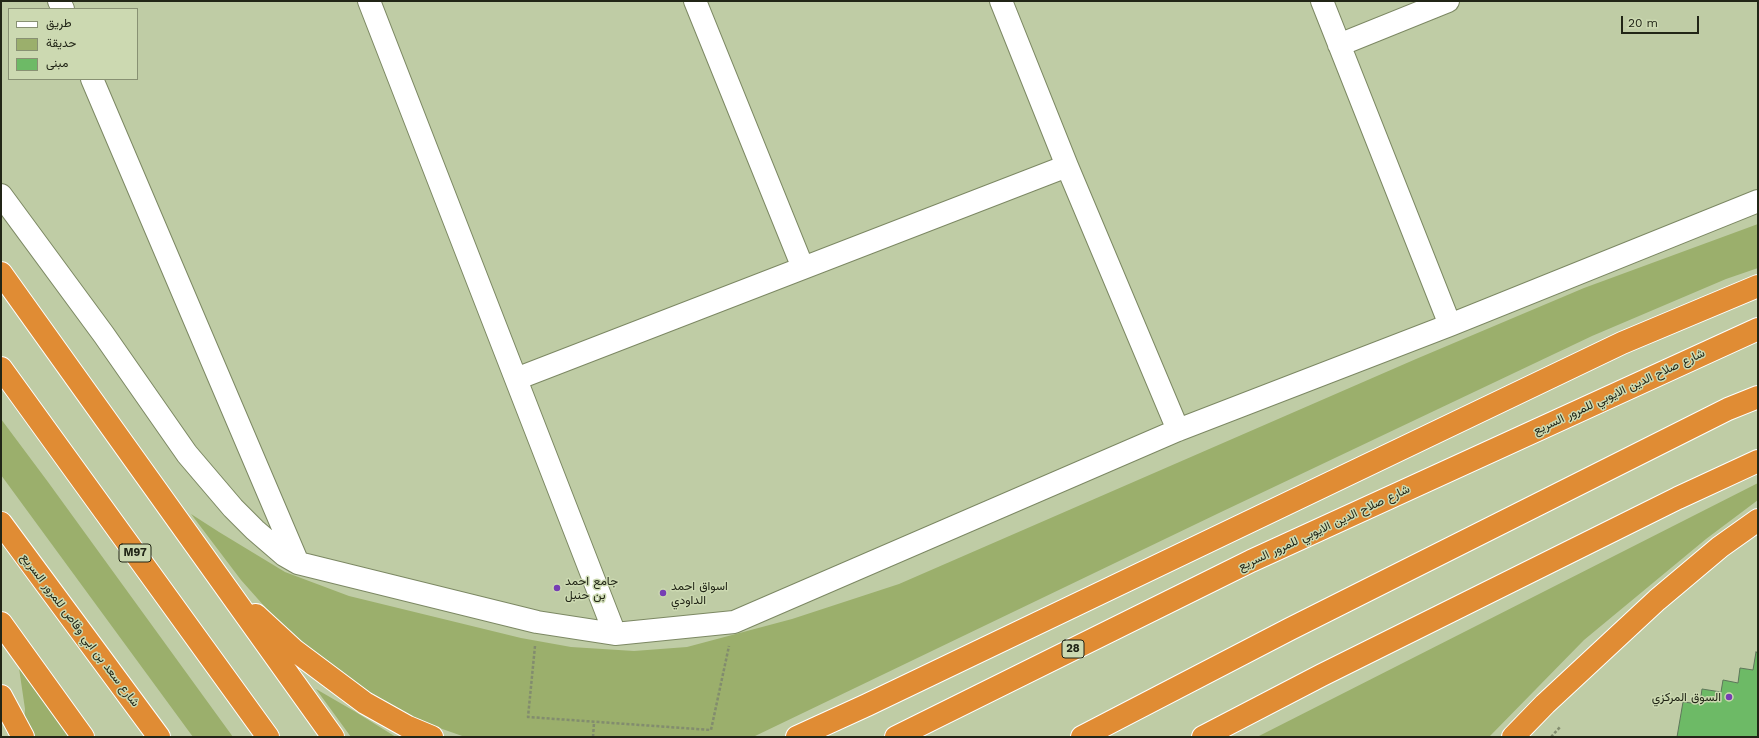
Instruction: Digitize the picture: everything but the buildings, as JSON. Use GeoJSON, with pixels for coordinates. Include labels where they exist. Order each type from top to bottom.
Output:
{"type":"FeatureCollection","features":[{"type":"Feature","properties":{"kind":"highway"},"geometry":{"type":"LineString","coordinates":[[1,273],[333,737]]}},
{"type":"Feature","properties":{"kind":"highway"},"geometry":{"type":"LineString","coordinates":[[797,737],[867,705],[1622,344],[1758,286]]}},
{"type":"Feature","properties":{"kind":"highway","name":"شارع صلاح الدين الايوبي للمرور السريع"},"geometry":{"type":"LineString","coordinates":[[896,737],[1251,561],[1758,329]]}},
{"type":"Feature","properties":{"kind":"highway","name":"M97"},"geometry":{"type":"LineString","coordinates":[[1,368],[268,737]]}},
{"type":"Feature","properties":{"kind":"highway"},"geometry":{"type":"LineString","coordinates":[[1082,737],[1290,629],[1714,416],[1758,396]]}},
{"type":"Feature","properties":{"kind":"highway"},"geometry":{"type":"LineString","coordinates":[[1203,737],[1322,675],[1678,498],[1758,461]]}},
{"type":"Feature","properties":{"kind":"highway"},"geometry":{"type":"LineString","coordinates":[[1513,737],[1545,704],[1657,600],[1720,547],[1758,520]]}},
{"type":"Feature","properties":{"kind":"highway","name":"شارع سعد بن ابي وقاص للمرور السريع"},"geometry":{"type":"LineString","coordinates":[[1,523],[159,737]]}},
{"type":"Feature","properties":{"kind":"highway"},"geometry":{"type":"LineString","coordinates":[[202,555],[241,601],[294,650],[320,671],[365,703],[408,727],[432,737]]}},
{"type":"Feature","properties":{"kind":"highway"},"geometry":{"type":"LineString","coordinates":[[1,623],[83,737]]}},
{"type":"Feature","properties":{"kind":"highway"},"geometry":{"type":"LineString","coordinates":[[1,696],[23,737]]}},
{"type":"Feature","properties":{"kind":"street"},"geometry":{"type":"LineString","coordinates":[[368,1],[615,634]]}},
{"type":"Feature","properties":{"kind":"street"},"geometry":{"type":"LineString","coordinates":[[696,1],[804,268]]}},
{"type":"Feature","properties":{"kind":"street"},"geometry":{"type":"LineString","coordinates":[[1001,1],[1067,166],[1178,430]]}},
{"type":"Feature","properties":{"kind":"street"},"geometry":{"type":"LineString","coordinates":[[1322,1],[1450,325]]}},
{"type":"Feature","properties":{"kind":"street"},"geometry":{"type":"LineString","coordinates":[[1339,45],[1448,1]]}},
{"type":"Feature","properties":{"kind":"street"},"geometry":{"type":"LineString","coordinates":[[92,80],[298,564]]}},
{"type":"Feature","properties":{"kind":"street"},"geometry":{"type":"LineString","coordinates":[[516,379],[1067,166]]}},
{"type":"Feature","properties":{"kind":"street"},"geometry":{"type":"LineString","coordinates":[[1,196],[104,335],[187,454],[215,488],[255,530],[284,555],[298,564],[537,622],[615,634],[734,622],[1178,430],[1450,325],[1758,201]]}},
{"type":"Feature","properties":{"kind":"path"},"geometry":{"type":"LineString","coordinates":[[537,622],[528,717],[594,723],[711,730],[734,622]]}},
{"type":"Feature","properties":{"kind":"path"},"geometry":{"type":"LineString","coordinates":[[593,737],[594,723]]}},
{"type":"Feature","properties":{"kind":"green space"},"geometry":{"type":"Polygon","coordinates":[[[1758,224],[1758,268],[1726,279],[1592,336],[753,737],[465,737],[414,719],[371,694],[318,656],[273,616],[241,580],[191,514],[285,572],[349,596],[521,638],[571,647],[634,651],[687,647],[792,619],[899,584],[1416,359],[1584,288],[1758,224]]]}},
{"type":"Feature","properties":{"kind":"green space"},"geometry":{"type":"Polygon","coordinates":[[[1,419],[233,737],[193,737],[1,475],[1,419]]]}},
{"type":"Feature","properties":{"kind":"green space"},"geometry":{"type":"Polygon","coordinates":[[[1758,483],[1758,500],[1706,539],[1584,640],[1489,737],[1257,737],[1758,483]]]}},
{"type":"Feature","properties":{"kind":"green space"},"geometry":{"type":"Polygon","coordinates":[[[19,668],[70,737],[23,737],[25,709],[19,668]]]}},
{"type":"Feature","properties":{"kind":"green space"},"geometry":{"type":"Polygon","coordinates":[[[316,689],[354,711],[396,737],[351,737],[316,689]]]}},
{"type":"Feature","properties":{"kind":"place","name":"جامع احمد بن حنبل"},"geometry":{"type":"Point","coordinates":[557,588]}},
{"type":"Feature","properties":{"kind":"place","name":"اسواق احمد الداودي"},"geometry":{"type":"Point","coordinates":[663,593]}},
{"type":"Feature","properties":{"kind":"place","name":"السوق المركزي"},"geometry":{"type":"Point","coordinates":[1729,697]}}]}
